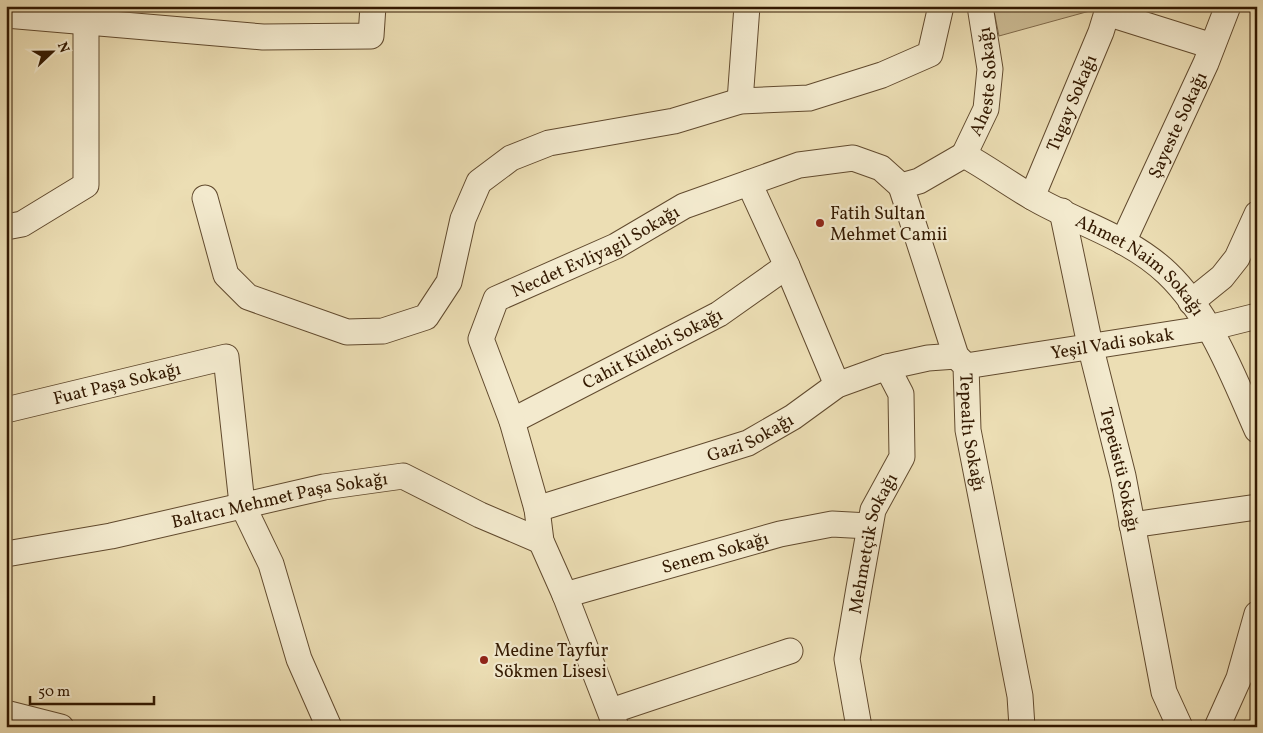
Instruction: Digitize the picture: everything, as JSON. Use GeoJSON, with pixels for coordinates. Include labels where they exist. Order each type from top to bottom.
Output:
{"type":"FeatureCollection","features":[{"type":"Feature","properties":{"kind":"street"},"geometry":{"type":"LineString","coordinates":[[6,15],[262,37],[371,36],[373,6]]}},
{"type":"Feature","properties":{"kind":"street"},"geometry":{"type":"LineString","coordinates":[[740,101],[746,6]]}},
{"type":"Feature","properties":{"kind":"street"},"geometry":{"type":"LineString","coordinates":[[205,198],[226,275],[248,297],[347,332],[383,331],[426,316],[449,282],[463,219],[479,182],[511,158],[549,143],[674,121],[740,101],[809,98],[882,75],[930,54],[941,6]]}},
{"type":"Feature","properties":{"kind":"street","name":"Aheste Sokağı"},"geometry":{"type":"LineString","coordinates":[[964,155],[986,109],[990,69],[980,6]]}},
{"type":"Feature","properties":{"kind":"street","name":"Şayeste Sokağı"},"geometry":{"type":"LineString","coordinates":[[1123,242],[1212,46],[1228,6]]}},
{"type":"Feature","properties":{"kind":"street"},"geometry":{"type":"LineString","coordinates":[[1108,10],[1212,46]]}},
{"type":"Feature","properties":{"kind":"street","name":"Tugay Sokağı"},"geometry":{"type":"LineString","coordinates":[[1032,197],[1101,32],[1108,10]]}},
{"type":"Feature","properties":{"kind":"street"},"geometry":{"type":"LineString","coordinates":[[6,227],[22,224],[86,185],[86,22]]}},
{"type":"Feature","properties":{"kind":"street"},"geometry":{"type":"LineString","coordinates":[[901,186],[919,181],[964,155]]}},
{"type":"Feature","properties":{"kind":"street","name":"Ahmet Naim Sokağı"},"geometry":{"type":"LineString","coordinates":[[964,155],[992,170],[1032,197],[1123,242],[1167,273],[1209,328],[1257,430]]}},
{"type":"Feature","properties":{"kind":"street","name":"Necdet Evliyagil Sokağı"},"geometry":{"type":"LineString","coordinates":[[614,719],[565,595],[541,542],[537,509],[512,422],[481,339],[496,299],[616,246],[684,206],[799,165],[853,158],[881,168],[901,186]]}},
{"type":"Feature","properties":{"kind":"street"},"geometry":{"type":"LineString","coordinates":[[748,183],[787,266],[837,385]]}},
{"type":"Feature","properties":{"kind":"street","name":"Tepealtı Sokağı"},"geometry":{"type":"LineString","coordinates":[[901,186],[961,361],[968,430],[1020,696],[1022,727]]}},
{"type":"Feature","properties":{"kind":"street","name":"Tepeüstü Sokağı"},"geometry":{"type":"LineString","coordinates":[[1062,211],[1090,345],[1123,476],[1164,692],[1180,727]]}},
{"type":"Feature","properties":{"kind":"street"},"geometry":{"type":"LineString","coordinates":[[1191,302],[1222,277],[1237,258],[1254,226]]}},
{"type":"Feature","properties":{"kind":"street","name":"Cahit Külebi Sokağı"},"geometry":{"type":"LineString","coordinates":[[512,422],[719,314],[787,266]]}},
{"type":"Feature","properties":{"kind":"street","name":"Yeşil Vadi sokak"},"geometry":{"type":"LineString","coordinates":[[961,361],[1209,328],[1257,316]]}},
{"type":"Feature","properties":{"kind":"street","name":"Fuat Paşa Sokağı"},"geometry":{"type":"LineString","coordinates":[[6,410],[226,357],[242,504]]}},
{"type":"Feature","properties":{"kind":"street","name":"Gazi Sokağı"},"geometry":{"type":"LineString","coordinates":[[537,509],[748,443],[792,418],[837,385],[887,367],[928,358],[961,361]]}},
{"type":"Feature","properties":{"kind":"street","name":"Mehmetçik Sokağı"},"geometry":{"type":"LineString","coordinates":[[859,727],[847,659],[873,510],[902,457],[901,394],[887,367]]}},
{"type":"Feature","properties":{"kind":"street","name":"Baltacı Mehmet Paşa Sokağı"},"geometry":{"type":"LineString","coordinates":[[6,554],[111,536],[242,504],[324,487],[403,476],[480,516],[541,542]]}},
{"type":"Feature","properties":{"kind":"street"},"geometry":{"type":"LineString","coordinates":[[242,504],[271,564],[299,658],[329,727]]}},
{"type":"Feature","properties":{"kind":"street"},"geometry":{"type":"LineString","coordinates":[[1132,525],[1257,508]]}},
{"type":"Feature","properties":{"kind":"street","name":"Senem Sokağı"},"geometry":{"type":"LineString","coordinates":[[565,595],[780,534],[832,524],[869,526]]}},
{"type":"Feature","properties":{"kind":"street"},"geometry":{"type":"LineString","coordinates":[[1217,727],[1252,652],[1257,614]]}},
{"type":"Feature","properties":{"kind":"street"},"geometry":{"type":"LineString","coordinates":[[614,719],[790,651]]}},
{"type":"Feature","properties":{"kind":"street"},"geometry":{"type":"LineString","coordinates":[[6,713],[61,727]]}},
{"type":"Feature","properties":{"kind":"shaded area"},"geometry":{"type":"Polygon","coordinates":[[[993,6],[1098,6],[1097,9],[999,36],[993,6]]]}},
{"type":"Feature","properties":{"kind":"place","name":"Fatih Sultan Mehmet Camii"},"geometry":{"type":"Point","coordinates":[820,223]}},
{"type":"Feature","properties":{"kind":"place","name":"Medine Tayfur Sökmen Lisesi"},"geometry":{"type":"Point","coordinates":[484,660]}}]}
